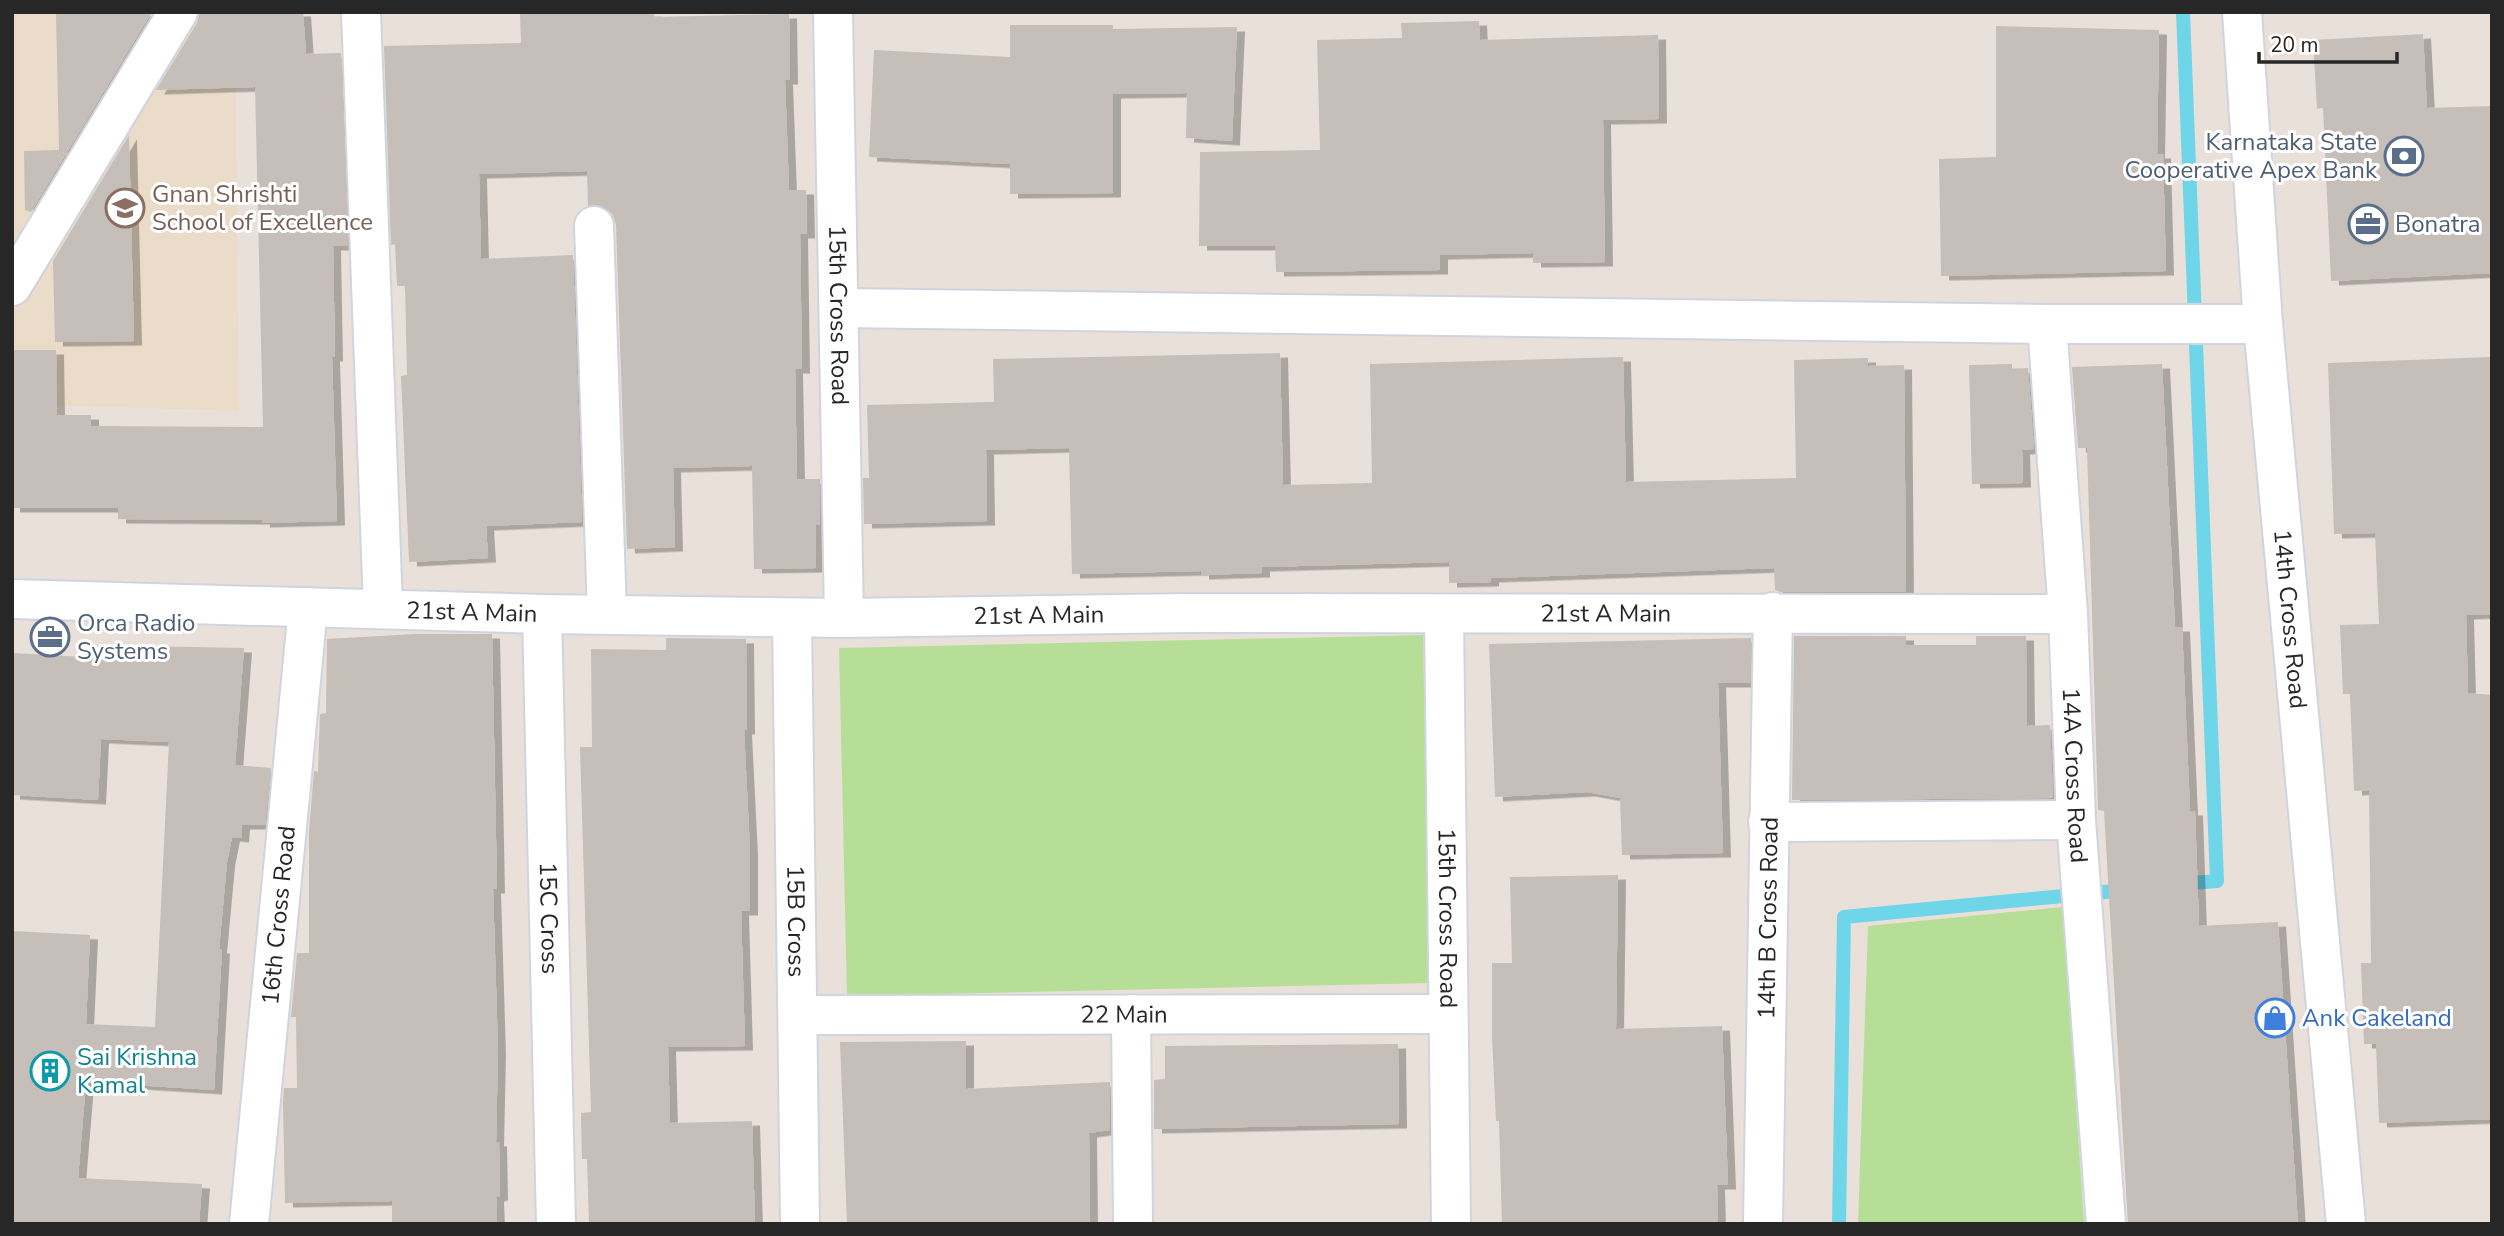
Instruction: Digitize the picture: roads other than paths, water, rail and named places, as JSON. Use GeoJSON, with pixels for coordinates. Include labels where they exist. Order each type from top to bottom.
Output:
{"type":"FeatureCollection","features":[{"type":"Feature","properties":{"kind":"street"},"geometry":{"type":"LineString","coordinates":[[12,286],[178,12]]}},
{"type":"Feature","properties":{"kind":"street"},"geometry":{"type":"LineString","coordinates":[[361,12],[383,608]]}},
{"type":"Feature","properties":{"kind":"street","name":"15th Cross Road"},"geometry":{"type":"LineString","coordinates":[[833,12],[844,618]]}},
{"type":"Feature","properties":{"kind":"street","name":"14th Cross Road"},"geometry":{"type":"LineString","coordinates":[[2242,12],[2263,324],[2346,1224]]}},
{"type":"Feature","properties":{"kind":"street"},"geometry":{"type":"LineString","coordinates":[[594,226],[607,614]]}},
{"type":"Feature","properties":{"kind":"street"},"geometry":{"type":"LineString","coordinates":[[839,308],[2047,324],[2263,324]]}},
{"type":"Feature","properties":{"kind":"street","name":"14A Cross Road"},"geometry":{"type":"LineString","coordinates":[[2047,324],[2068,614],[2076,820],[2106,1224]]}},
{"type":"Feature","properties":{"kind":"street","name":"21st A Main"},"geometry":{"type":"LineString","coordinates":[[12,599],[792,618],[1187,613],[2068,614]]}},
{"type":"Feature","properties":{"kind":"street","name":"16th Cross Road"},"geometry":{"type":"LineString","coordinates":[[248,1224],[308,607]]}},
{"type":"Feature","properties":{"kind":"street","name":"14th B Cross Road"},"geometry":{"type":"LineString","coordinates":[[1763,1224],[1773,612]]}},
{"type":"Feature","properties":{"kind":"street","name":"15C Cross"},"geometry":{"type":"LineString","coordinates":[[542,614],[556,1224]]}},
{"type":"Feature","properties":{"kind":"street","name":"15th Cross Road"},"geometry":{"type":"LineString","coordinates":[[1444,614],[1451,1224]]}},
{"type":"Feature","properties":{"kind":"street","name":"15B Cross"},"geometry":{"type":"LineString","coordinates":[[792,618],[800,1224]]}},
{"type":"Feature","properties":{"kind":"street"},"geometry":{"type":"LineString","coordinates":[[1768,822],[2076,820]]}},
{"type":"Feature","properties":{"kind":"street"},"geometry":{"type":"LineString","coordinates":[[1130,1014],[1133,1224]]}},
{"type":"Feature","properties":{"kind":"street","name":"22 Main"},"geometry":{"type":"LineString","coordinates":[[798,1015],[1448,1014]]}},
{"type":"Feature","properties":{"kind":"waterway"},"geometry":{"type":"LineString","coordinates":[[2181,884],[2217,881],[2183,12]]}},
{"type":"Feature","properties":{"kind":"waterway"},"geometry":{"type":"LineString","coordinates":[[1839,1224],[1844,917],[2126,890]]}},
{"type":"Feature","properties":{"kind":"place","name":"Karnataka State Cooperative Apex Bank"},"geometry":{"type":"Point","coordinates":[2404,156]}},
{"type":"Feature","properties":{"kind":"place","name":"Gnan Shrishti School of Excellence"},"geometry":{"type":"Point","coordinates":[125,208]}},
{"type":"Feature","properties":{"kind":"place","name":"Bonatra"},"geometry":{"type":"Point","coordinates":[2368,224]}},
{"type":"Feature","properties":{"kind":"place","name":"Orca Radio Systems"},"geometry":{"type":"Point","coordinates":[50,637]}},
{"type":"Feature","properties":{"kind":"place","name":"Ank Cakeland"},"geometry":{"type":"Point","coordinates":[2275,1018]}},
{"type":"Feature","properties":{"kind":"place","name":"Sai Krishna Kamal"},"geometry":{"type":"Point","coordinates":[50,1071]}}]}
